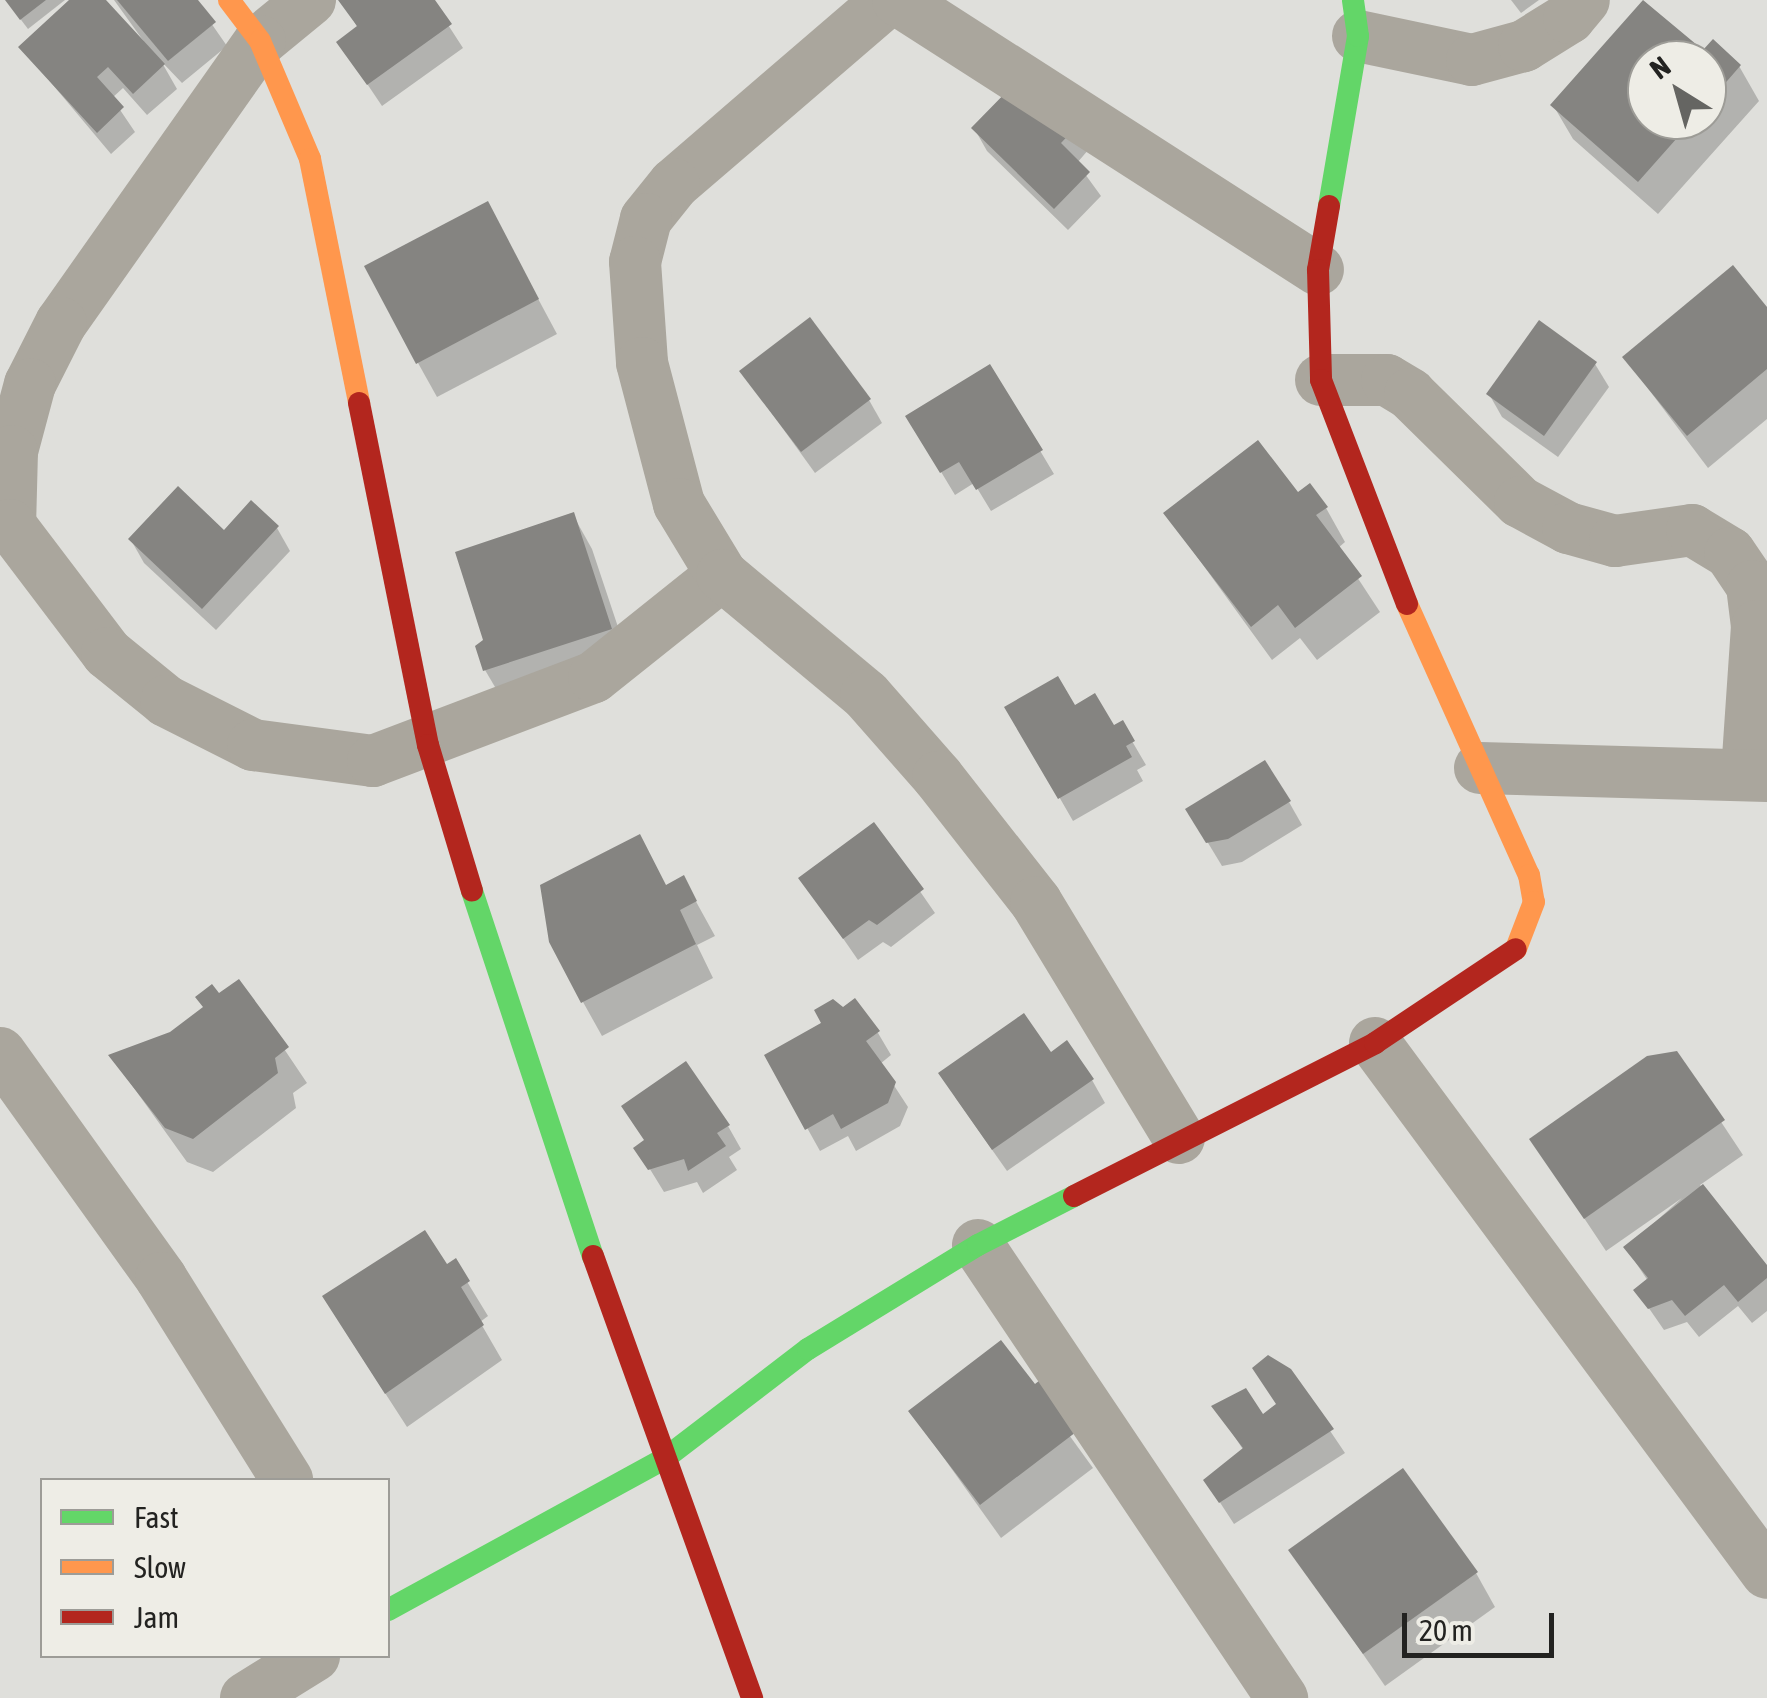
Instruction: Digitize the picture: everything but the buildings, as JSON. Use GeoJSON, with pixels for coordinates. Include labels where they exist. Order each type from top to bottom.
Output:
{"type":"FeatureCollection","features":[{"type":"Feature","properties":{"kind":"street"},"geometry":{"type":"LineString","coordinates":[[229,0],[260,41],[310,159],[428,745],[521,1054],[752,1698]]}},
{"type":"Feature","properties":{"kind":"street"},"geometry":{"type":"LineString","coordinates":[[310,0],[260,41],[46,353],[12,451],[5,530],[107,653],[166,701],[254,745],[373,762],[428,745],[594,678],[722,575]]}},
{"type":"Feature","properties":{"kind":"street"},"geometry":{"type":"LineString","coordinates":[[888,0],[674,184],[646,219],[635,262],[642,363],[678,504],[722,575],[866,695],[938,777],[1036,902],[1178,1138]]}},
{"type":"Feature","properties":{"kind":"street"},"geometry":{"type":"LineString","coordinates":[[898,0],[1318,270]]}},
{"type":"Feature","properties":{"kind":"street"},"geometry":{"type":"LineString","coordinates":[[390,1609],[664,1459],[808,1349],[978,1245],[1178,1138],[1376,1043],[1508,960],[1524,939],[1534,902],[1529,875],[1383,550],[1322,380],[1318,270],[1356,18],[1472,60],[1524,46],[1569,18],[1584,0]]}},
{"type":"Feature","properties":{"kind":"street"},"geometry":{"type":"LineString","coordinates":[[1322,380],[1387,380],[1410,394],[1520,502],[1568,528],[1615,541],[1692,530],[1730,553],[1752,586],[1757,626],[1757,776],[1634,777],[1480,768]]}},
{"type":"Feature","properties":{"kind":"street"},"geometry":{"type":"LineString","coordinates":[[1376,1043],[1767,1572]]}},
{"type":"Feature","properties":{"kind":"street"},"geometry":{"type":"LineString","coordinates":[[0,1053],[161,1278],[286,1478]]}},
{"type":"Feature","properties":{"kind":"street"},"geometry":{"type":"LineString","coordinates":[[978,1245],[1282,1698]]}},
{"type":"Feature","properties":{"kind":"street"},"geometry":{"type":"LineString","coordinates":[[246,1698],[311,1658]]}},
{"type":"Feature","properties":{"kind":"traffic: fast"},"geometry":{"type":"LineString","coordinates":[[1329,206],[1358,36],[1353,0]]}},
{"type":"Feature","properties":{"kind":"traffic: fast"},"geometry":{"type":"LineString","coordinates":[[472,891],[593,1256]]}},
{"type":"Feature","properties":{"kind":"traffic: fast"},"geometry":{"type":"LineString","coordinates":[[390,1609],[664,1459],[808,1349],[978,1245],[1074,1196]]}},
{"type":"Feature","properties":{"kind":"traffic: slow"},"geometry":{"type":"LineString","coordinates":[[229,0],[260,41],[310,159],[359,403]]}},
{"type":"Feature","properties":{"kind":"traffic: slow"},"geometry":{"type":"LineString","coordinates":[[1407,604],[1529,875],[1534,902],[1516,949]]}},
{"type":"Feature","properties":{"kind":"traffic: jam"},"geometry":{"type":"LineString","coordinates":[[1329,206],[1318,270],[1321,380],[1407,604]]}},
{"type":"Feature","properties":{"kind":"traffic: jam"},"geometry":{"type":"LineString","coordinates":[[359,403],[428,745],[472,891]]}},
{"type":"Feature","properties":{"kind":"traffic: jam"},"geometry":{"type":"LineString","coordinates":[[1074,1196],[1375,1043],[1516,949]]}},
{"type":"Feature","properties":{"kind":"traffic: jam"},"geometry":{"type":"LineString","coordinates":[[593,1256],[752,1698]]}}]}
